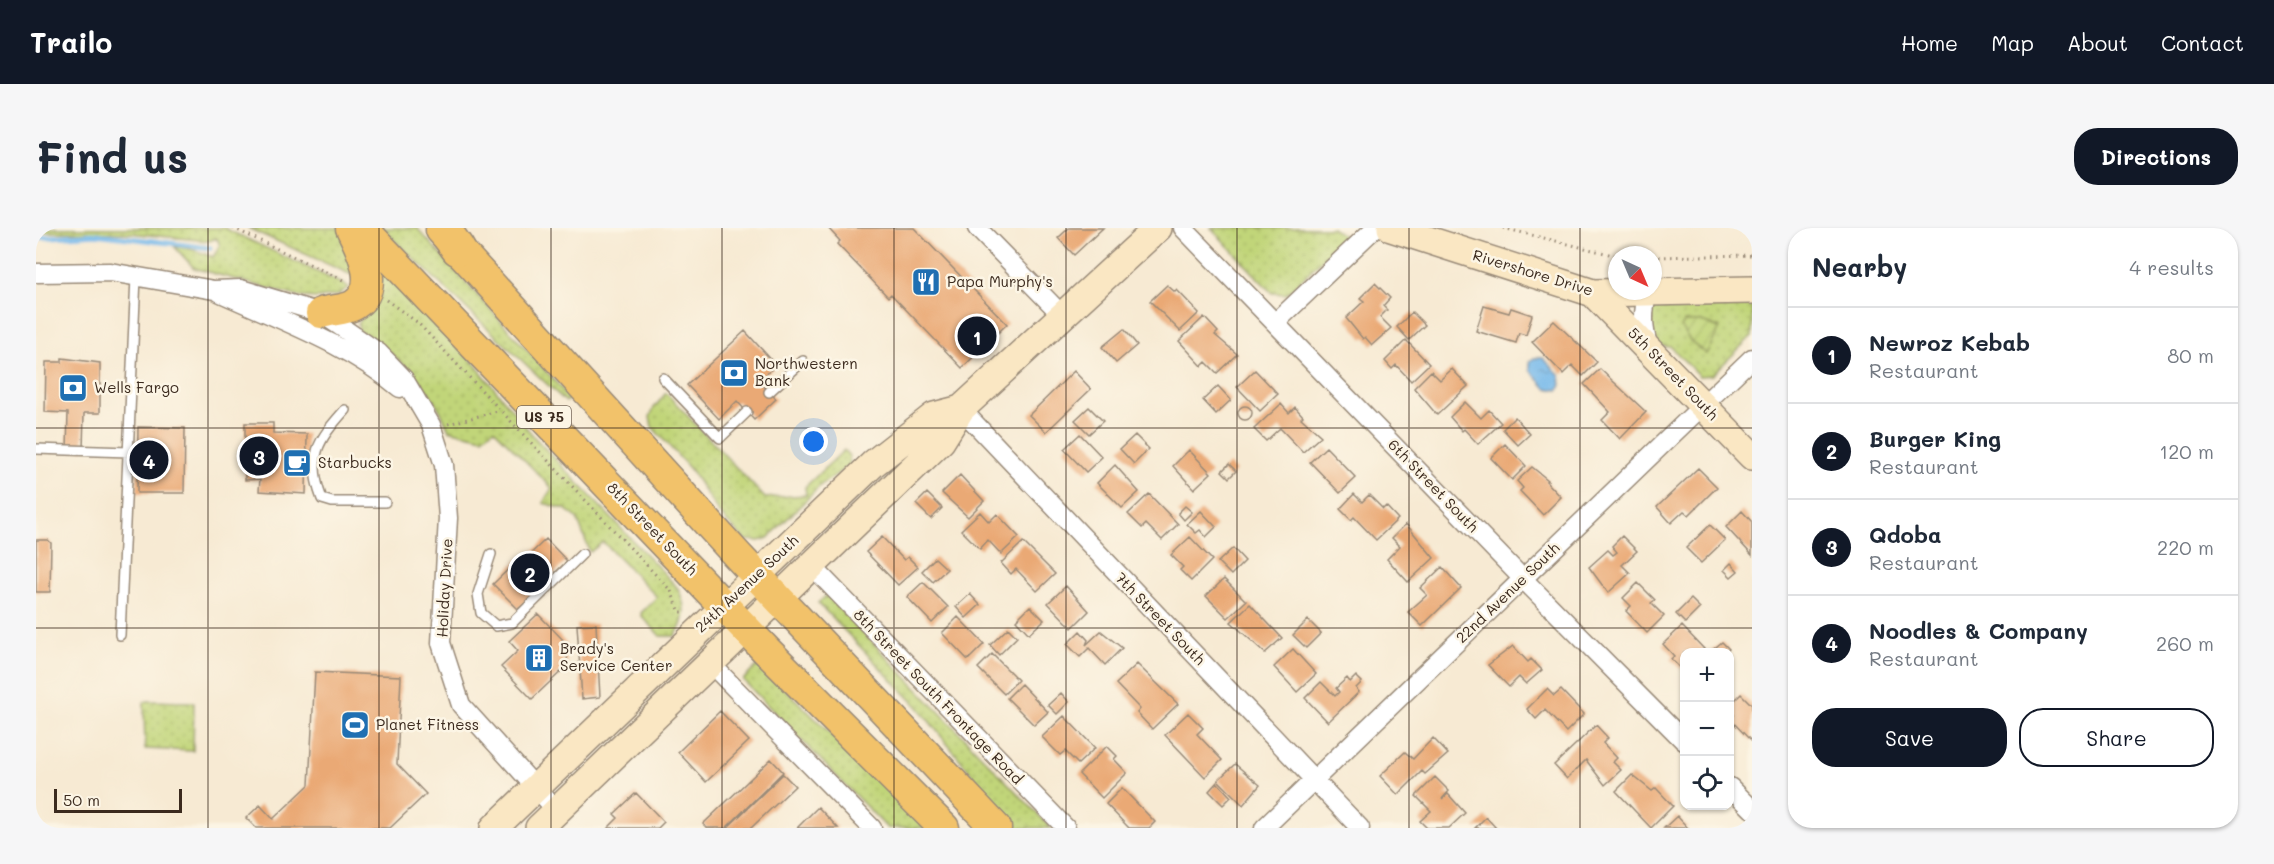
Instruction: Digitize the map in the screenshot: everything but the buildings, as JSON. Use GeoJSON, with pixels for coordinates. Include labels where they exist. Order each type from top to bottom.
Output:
{"type":"FeatureCollection","features":[{"type":"Feature","properties":{"kind":"main road"},"geometry":{"type":"LineString","coordinates":[[321,313],[354,305],[365,292],[367,264],[351,228]]}},
{"type":"Feature","properties":{"kind":"main road","name":"8th Street South"},"geometry":{"type":"LineString","coordinates":[[362,228],[746,628],[944,828]]}},
{"type":"Feature","properties":{"kind":"main road","name":"US 75"},"geometry":{"type":"LineString","coordinates":[[447,235],[757,575],[996,828]]}},
{"type":"Feature","properties":{"kind":"street"},"geometry":{"type":"LineString","coordinates":[[977,228],[1062,315]]}},
{"type":"Feature","properties":{"kind":"street","name":"24th Avenue South"},"geometry":{"type":"LineString","coordinates":[[548,820],[941,441],[961,409],[1158,228]]}},
{"type":"Feature","properties":{"kind":"street","name":"6th Street South"},"geometry":{"type":"LineString","coordinates":[[1183,228],[1523,579],[1680,737]]}},
{"type":"Feature","properties":{"kind":"street"},"geometry":{"type":"LineString","coordinates":[[1275,322],[1375,228]]}},
{"type":"Feature","properties":{"kind":"street","name":"Rivershore Drive"},"geometry":{"type":"LineString","coordinates":[[1391,228],[1593,293],[1608,293]]}},
{"type":"Feature","properties":{"kind":"street","name":"Holiday Drive"},"geometry":{"type":"LineString","coordinates":[[36,273],[110,272],[214,290],[241,289],[321,313],[379,353],[404,379],[431,425],[444,465],[448,518],[441,643],[461,705],[535,788],[548,820]]}},
{"type":"Feature","properties":{"kind":"street","name":"Holiday Drive"},"geometry":{"type":"LineString","coordinates":[[214,290],[330,341],[364,361],[418,403]]}},
{"type":"Feature","properties":{"kind":"street","name":"Rivershore Drive"},"geometry":{"type":"LineString","coordinates":[[1662,292],[1752,290]]}},
{"type":"Feature","properties":{"kind":"street","name":"5th Street South"},"geometry":{"type":"LineString","coordinates":[[1593,293],[1752,456]]}},
{"type":"Feature","properties":{"kind":"street"},"geometry":{"type":"LineString","coordinates":[[1646,300],[1643,329],[1650,351]]}},
{"type":"Feature","properties":{"kind":"street","name":"22nd Avenue South"},"geometry":{"type":"LineString","coordinates":[[1264,828],[1752,358]]}},
{"type":"Feature","properties":{"kind":"street","name":"24th Avenue South"},"geometry":{"type":"LineString","coordinates":[[494,828],[874,463],[934,416],[961,409]]}},
{"type":"Feature","properties":{"kind":"street","name":"7th Street South"},"geometry":{"type":"LineString","coordinates":[[961,409],[1360,828]]}},
{"type":"Feature","properties":{"kind":"street","name":"8th Street South Frontage Road"},"geometry":{"type":"LineString","coordinates":[[811,565],[1066,828]]}},
{"type":"Feature","properties":{"kind":"street"},"geometry":{"type":"LineString","coordinates":[[711,663],[872,828]]}},
{"type":"Feature","properties":{"kind":"street"},"geometry":{"type":"LineString","coordinates":[[1734,791],[1752,809]]}},
{"type":"Feature","properties":{"kind":"lane"},"geometry":{"type":"LineString","coordinates":[[120,635],[136,277]]}},
{"type":"Feature","properties":{"kind":"lane"},"geometry":{"type":"LineString","coordinates":[[769,392],[803,361]]}},
{"type":"Feature","properties":{"kind":"lane"},"geometry":{"type":"LineString","coordinates":[[663,378],[720,438],[747,412]]}},
{"type":"Feature","properties":{"kind":"lane"},"geometry":{"type":"LineString","coordinates":[[345,410],[321,437],[316,449],[317,486],[322,499],[332,502],[385,502]]}},
{"type":"Feature","properties":{"kind":"lane"},"geometry":{"type":"LineString","coordinates":[[36,449],[129,452]]}},
{"type":"Feature","properties":{"kind":"lane"},"geometry":{"type":"LineString","coordinates":[[491,554],[478,594],[481,614],[496,626],[512,623],[582,554]]}},
{"type":"Feature","properties":{"kind":"path"},"geometry":{"type":"LineString","coordinates":[[1503,228],[1608,253]]}},
{"type":"Feature","properties":{"kind":"path"},"geometry":{"type":"LineString","coordinates":[[1662,257],[1752,255]]}},
{"type":"Feature","properties":{"kind":"path"},"geometry":{"type":"LineString","coordinates":[[431,425],[449,424],[498,411],[671,591],[680,612],[686,612]]}},
{"type":"Feature","properties":{"kind":"green space"},"geometry":{"type":"Polygon","coordinates":[[[36,228],[224,228],[349,287],[338,295],[319,298],[300,297],[194,268],[174,246],[213,257],[220,246],[217,238],[209,241],[129,233],[36,232],[36,228]]]}},
{"type":"Feature","properties":{"kind":"green space"},"geometry":{"type":"Polygon","coordinates":[[[248,228],[341,228],[356,277],[252,230],[248,228]]]}},
{"type":"Feature","properties":{"kind":"green space"},"geometry":{"type":"Polygon","coordinates":[[[381,228],[417,228],[570,398],[566,402],[381,228]]]}},
{"type":"Feature","properties":{"kind":"green space"},"geometry":{"type":"Polygon","coordinates":[[[1211,228],[1332,228],[1345,237],[1287,294],[1272,293],[1211,228]]]}},
{"type":"Feature","properties":{"kind":"green space"},"geometry":{"type":"Polygon","coordinates":[[[377,263],[464,351],[535,438],[676,586],[680,592],[684,611],[682,623],[675,636],[660,636],[642,616],[641,613],[657,597],[603,542],[590,552],[577,518],[565,509],[543,503],[552,488],[494,429],[483,438],[449,430],[442,414],[423,385],[387,350],[359,331],[358,323],[368,312],[377,263]]]}},
{"type":"Feature","properties":{"kind":"green space"},"geometry":{"type":"Polygon","coordinates":[[[1752,304],[1752,336],[1712,375],[1699,376],[1671,347],[1659,346],[1651,337],[1652,308],[1752,304]]]}},
{"type":"Feature","properties":{"kind":"green space"},"geometry":{"type":"Polygon","coordinates":[[[1684,322],[1701,322],[1720,328],[1706,354],[1692,343],[1681,328],[1684,322]]]}},
{"type":"Feature","properties":{"kind":"green space"},"geometry":{"type":"Polygon","coordinates":[[[666,393],[765,498],[806,495],[805,487],[844,450],[849,456],[850,465],[821,485],[768,538],[759,541],[745,540],[718,512],[690,469],[652,427],[650,417],[666,393]]]}},
{"type":"Feature","properties":{"kind":"green space"},"geometry":{"type":"Polygon","coordinates":[[[827,595],[1051,828],[1015,828],[917,706],[818,603],[827,595]]]}},
{"type":"Feature","properties":{"kind":"green space"},"geometry":{"type":"Polygon","coordinates":[[[759,664],[928,828],[887,828],[743,680],[759,664]]]}},
{"type":"Feature","properties":{"kind":"green space"},"geometry":{"type":"Polygon","coordinates":[[[147,701],[194,702],[193,751],[145,749],[144,703],[147,701]]]}},
{"type":"Feature","properties":{"kind":"water"},"geometry":{"type":"Polygon","coordinates":[[[1534,358],[1543,358],[1560,375],[1561,387],[1558,390],[1546,388],[1530,370],[1530,361],[1534,358]]]}},
{"type":"Feature","properties":{"kind":"waterway"},"geometry":{"type":"LineString","coordinates":[[36,238],[96,234],[210,248]]}},
{"type":"Feature","properties":{"kind":"place","name":"Papa Murphy's"},"geometry":{"type":"Point","coordinates":[926,282]}},
{"type":"Feature","properties":{"kind":"place","name":"Newroz Kebab"},"geometry":{"type":"Point","coordinates":[977,336]}},
{"type":"Feature","properties":{"kind":"place","name":"Northwestern Bank"},"geometry":{"type":"Point","coordinates":[734,373]}},
{"type":"Feature","properties":{"kind":"place","name":"Wells Fargo"},"geometry":{"type":"Point","coordinates":[73,388]}},
{"type":"Feature","properties":{"kind":"place","name":"Qdoba"},"geometry":{"type":"Point","coordinates":[259,456]}},
{"type":"Feature","properties":{"kind":"place","name":"Noodles & Company"},"geometry":{"type":"Point","coordinates":[149,460]}},
{"type":"Feature","properties":{"kind":"place","name":"Starbucks"},"geometry":{"type":"Point","coordinates":[297,463]}},
{"type":"Feature","properties":{"kind":"place","name":"Burger King"},"geometry":{"type":"Point","coordinates":[530,573]}},
{"type":"Feature","properties":{"kind":"place","name":"Brady's Service Center"},"geometry":{"type":"Point","coordinates":[539,658]}},
{"type":"Feature","properties":{"kind":"place","name":"Planet Fitness"},"geometry":{"type":"Point","coordinates":[355,725]}}]}
